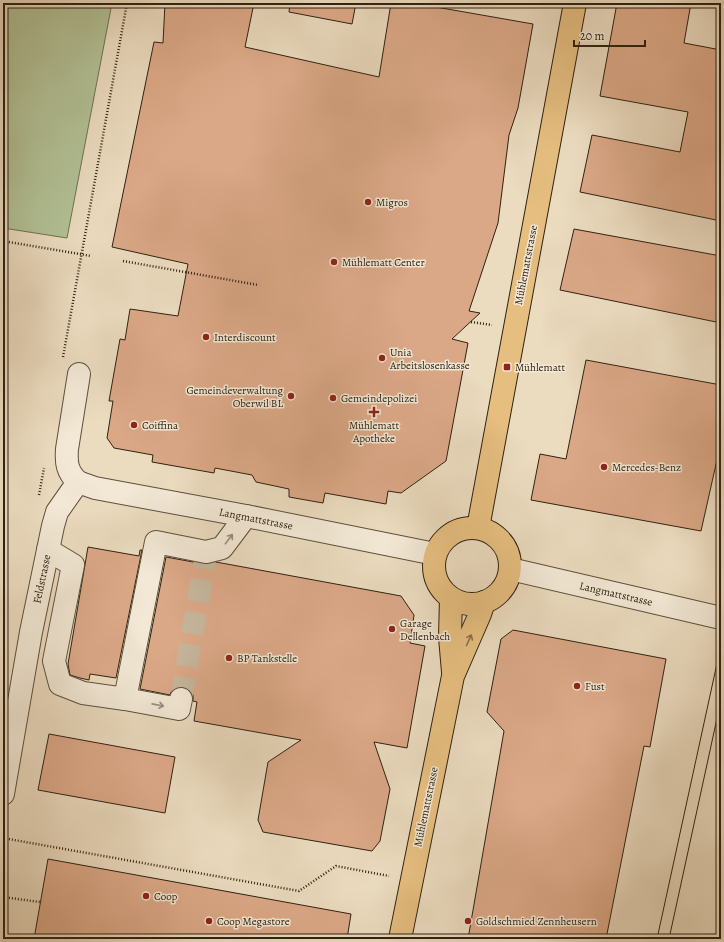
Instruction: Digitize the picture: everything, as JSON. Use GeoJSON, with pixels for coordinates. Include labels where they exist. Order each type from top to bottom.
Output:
{"type":"FeatureCollection","features":[{"type":"Feature","properties":{"kind":"main road","name":"Mühlemattstrasse"},"geometry":{"type":"LineString","coordinates":[[478,528],[575,3]]}},
{"type":"Feature","properties":{"kind":"main road"},"geometry":{"type":"LineString","coordinates":[[467,527],[478,528],[491,533],[502,542],[509,555],[510,569],[508,580],[502,590],[494,598],[473,604],[461,603],[451,598],[441,590],[435,579],[433,567],[435,554],[440,544],[447,536],[467,527]]}},
{"type":"Feature","properties":{"kind":"main road","name":"Mühlemattstrasse"},"geometry":{"type":"LineString","coordinates":[[451,598],[450,637],[453,676]]}},
{"type":"Feature","properties":{"kind":"main road","name":"Mühlemattstrasse"},"geometry":{"type":"LineString","coordinates":[[400,939],[453,676],[484,602]]}},
{"type":"Feature","properties":{"kind":"street"},"geometry":{"type":"LineString","coordinates":[[78,482],[72,477],[68,470],[66,461],[79,374]]}},
{"type":"Feature","properties":{"kind":"street","name":"Langmattstrasse"},"geometry":{"type":"LineString","coordinates":[[78,482],[95,488],[246,516],[435,554]]}},
{"type":"Feature","properties":{"kind":"street","name":"Feldstrasse"},"geometry":{"type":"LineString","coordinates":[[3,794],[31,632],[57,512],[78,482]]}},
{"type":"Feature","properties":{"kind":"street"},"geometry":{"type":"LineString","coordinates":[[125,699],[156,542],[206,556],[222,548],[246,516]]}},
{"type":"Feature","properties":{"kind":"street"},"geometry":{"type":"LineString","coordinates":[[48,550],[73,565],[54,661],[60,684],[83,693],[179,709],[181,699]]}},
{"type":"Feature","properties":{"kind":"street","name":"Langmattstrasse"},"geometry":{"type":"LineString","coordinates":[[510,569],[721,618]]}},
{"type":"Feature","properties":{"kind":"path"},"geometry":{"type":"LineString","coordinates":[[3,241],[91,256]]}},
{"type":"Feature","properties":{"kind":"path"},"geometry":{"type":"LineString","coordinates":[[123,261],[258,285]]}},
{"type":"Feature","properties":{"kind":"path"},"geometry":{"type":"LineString","coordinates":[[471,322],[497,325]]}},
{"type":"Feature","properties":{"kind":"path"},"geometry":{"type":"LineString","coordinates":[[3,838],[299,891],[336,866],[411,880]]}},
{"type":"Feature","properties":{"kind":"path"},"geometry":{"type":"LineString","coordinates":[[3,897],[40,902]]}},
{"type":"Feature","properties":{"kind":"green space"},"geometry":{"type":"Polygon","coordinates":[[[3,3],[112,3],[67,238],[3,228],[3,3]]]}},
{"type":"Feature","properties":{"kind":"building","name":"Mühlematt Center"},"geometry":{"type":"Polygon","coordinates":[[[165,3],[254,3],[245,47],[379,77],[391,3],[413,3],[533,24],[518,108],[509,135],[498,223],[469,311],[480,313],[452,339],[468,343],[446,461],[401,493],[388,491],[386,504],[325,493],[323,503],[289,497],[289,489],[256,482],[252,475],[215,468],[214,473],[152,462],[153,455],[114,448],[107,438],[113,401],[109,401],[120,339],[125,340],[130,309],[178,316],[188,264],[112,247],[154,42],[163,43],[165,3]]]}},
{"type":"Feature","properties":{"kind":"building"},"geometry":{"type":"Polygon","coordinates":[[[290,3],[356,3],[352,24],[289,12],[290,3]]]}},
{"type":"Feature","properties":{"kind":"building"},"geometry":{"type":"Polygon","coordinates":[[[617,3],[691,3],[684,43],[721,50],[721,221],[580,192],[592,135],[680,152],[688,112],[600,96],[617,3]]]}},
{"type":"Feature","properties":{"kind":"building"},"geometry":{"type":"Polygon","coordinates":[[[574,229],[721,256],[721,323],[560,290],[574,229]]]}},
{"type":"Feature","properties":{"kind":"building"},"geometry":{"type":"Polygon","coordinates":[[[586,360],[721,385],[721,442],[701,531],[531,500],[540,454],[566,459],[586,360]]]}},
{"type":"Feature","properties":{"kind":"building"},"geometry":{"type":"Polygon","coordinates":[[[88,547],[139,556],[140,550],[142,550],[116,678],[90,674],[89,680],[70,675],[68,664],[88,547]]]}},
{"type":"Feature","properties":{"kind":"building","name":"BP Tankstelle"},"geometry":{"type":"Polygon","coordinates":[[[166,557],[204,564],[216,562],[401,596],[414,615],[410,643],[425,646],[407,748],[374,742],[390,789],[380,841],[372,851],[263,832],[258,820],[268,762],[301,740],[194,721],[197,702],[193,701],[193,695],[190,690],[184,687],[177,687],[172,690],[170,695],[140,689],[166,557]]]}},
{"type":"Feature","properties":{"kind":"building"},"geometry":{"type":"Polygon","coordinates":[[[513,630],[666,659],[650,747],[644,746],[606,939],[468,939],[504,731],[487,712],[501,639],[513,630]]]}},
{"type":"Feature","properties":{"kind":"building"},"geometry":{"type":"Polygon","coordinates":[[[49,734],[175,757],[165,813],[38,790],[49,734]]]}},
{"type":"Feature","properties":{"kind":"building","name":"Coop"},"geometry":{"type":"Polygon","coordinates":[[[48,859],[351,914],[347,939],[34,939],[48,859]]]}},
{"type":"Feature","properties":{"kind":"tunnel"},"geometry":{"type":"LineString","coordinates":[[181,699],[205,560]]}},
{"type":"Feature","properties":{"kind":"tram line"},"geometry":{"type":"LineString","coordinates":[[657,939],[721,645]]}},
{"type":"Feature","properties":{"kind":"tram line"},"geometry":{"type":"LineString","coordinates":[[669,939],[721,700]]}},
{"type":"Feature","properties":{"kind":"place","name":"Migros"},"geometry":{"type":"Point","coordinates":[368,202]}},
{"type":"Feature","properties":{"kind":"place","name":"Mühlematt Center"},"geometry":{"type":"Point","coordinates":[334,262]}},
{"type":"Feature","properties":{"kind":"place","name":"Interdiscount"},"geometry":{"type":"Point","coordinates":[206,337]}},
{"type":"Feature","properties":{"kind":"place","name":"Unia Arbeitslosenkasse"},"geometry":{"type":"Point","coordinates":[382,358]}},
{"type":"Feature","properties":{"kind":"place","name":"Mühlematt"},"geometry":{"type":"Point","coordinates":[507,367]}},
{"type":"Feature","properties":{"kind":"place","name":"Gemeindeverwaltung Oberwil BL"},"geometry":{"type":"Point","coordinates":[291,396]}},
{"type":"Feature","properties":{"kind":"place","name":"Gemeindepolizei"},"geometry":{"type":"Point","coordinates":[333,398]}},
{"type":"Feature","properties":{"kind":"place","name":"Mühlematt Apotheke"},"geometry":{"type":"Point","coordinates":[374,412]}},
{"type":"Feature","properties":{"kind":"place","name":"Coiffina"},"geometry":{"type":"Point","coordinates":[134,425]}},
{"type":"Feature","properties":{"kind":"place","name":"Mercedes-Benz"},"geometry":{"type":"Point","coordinates":[604,467]}},
{"type":"Feature","properties":{"kind":"place","name":"Garage Dellenbach"},"geometry":{"type":"Point","coordinates":[392,629]}},
{"type":"Feature","properties":{"kind":"place","name":"BP Tankstelle"},"geometry":{"type":"Point","coordinates":[229,658]}},
{"type":"Feature","properties":{"kind":"place","name":"Fust"},"geometry":{"type":"Point","coordinates":[577,686]}},
{"type":"Feature","properties":{"kind":"place","name":"Coop"},"geometry":{"type":"Point","coordinates":[146,896]}},
{"type":"Feature","properties":{"kind":"place","name":"Coop Megastore"},"geometry":{"type":"Point","coordinates":[209,921]}},
{"type":"Feature","properties":{"kind":"place","name":"Goldschmied Zennheusern"},"geometry":{"type":"Point","coordinates":[468,921]}}]}
